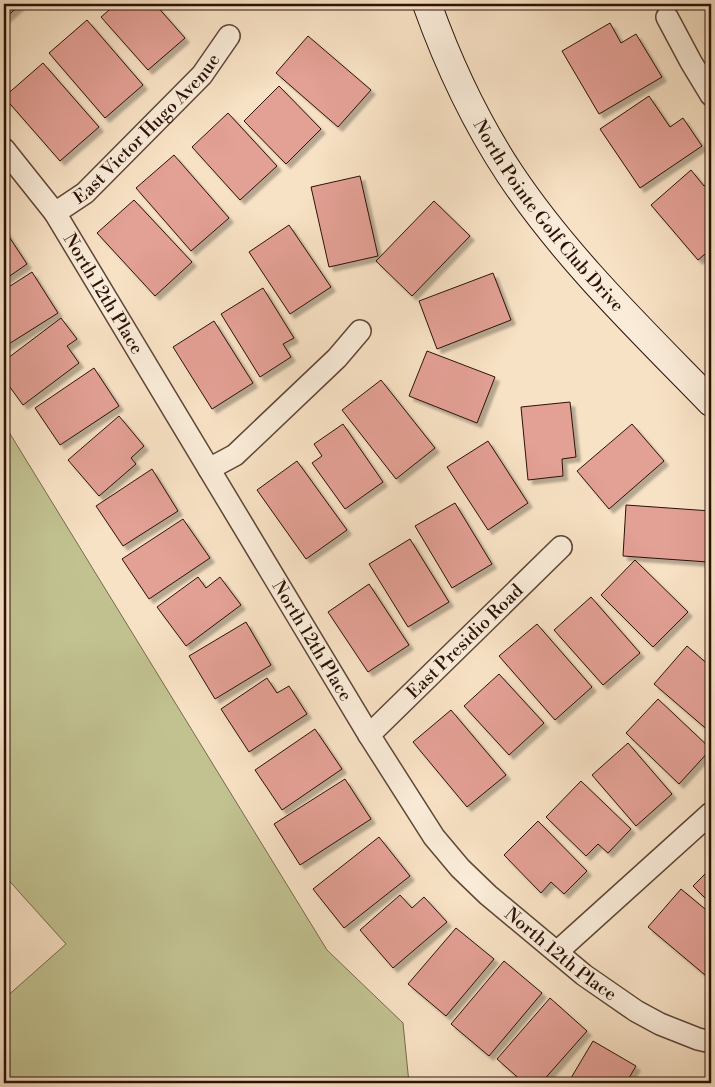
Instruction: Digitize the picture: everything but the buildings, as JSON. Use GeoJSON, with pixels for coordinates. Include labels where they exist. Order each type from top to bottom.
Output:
{"type":"FeatureCollection","features":[{"type":"Feature","properties":{"kind":"street","name":"North Pointe Golf Club Drive"},"geometry":{"type":"LineString","coordinates":[[426,4],[444,52],[479,122],[510,174],[563,244],[628,316],[711,402]]}},
{"type":"Feature","properties":{"kind":"street"},"geometry":{"type":"LineString","coordinates":[[667,17],[711,95]]}},
{"type":"Feature","properties":{"kind":"street","name":"East Victor Hugo Avenue"},"geometry":{"type":"LineString","coordinates":[[54,213],[86,193],[202,75],[229,36]]}},
{"type":"Feature","properties":{"kind":"street","name":"North 12th Place"},"geometry":{"type":"LineString","coordinates":[[4,149],[54,213],[369,735],[434,836],[460,868],[488,895],[584,975],[636,1011],[668,1027],[711,1042]]}},
{"type":"Feature","properties":{"kind":"street"},"geometry":{"type":"LineString","coordinates":[[209,469],[235,455],[337,358],[360,331]]}},
{"type":"Feature","properties":{"kind":"street","name":"East Presidio Road"},"geometry":{"type":"LineString","coordinates":[[369,735],[561,547]]}},
{"type":"Feature","properties":{"kind":"street"},"geometry":{"type":"LineString","coordinates":[[556,952],[711,813]]}},
{"type":"Feature","properties":{"kind":"green space"},"geometry":{"type":"Polygon","coordinates":[[[4,424],[327,950],[403,1023],[409,1083],[4,1083],[4,999],[66,944],[4,875],[4,424]]]}}]}
